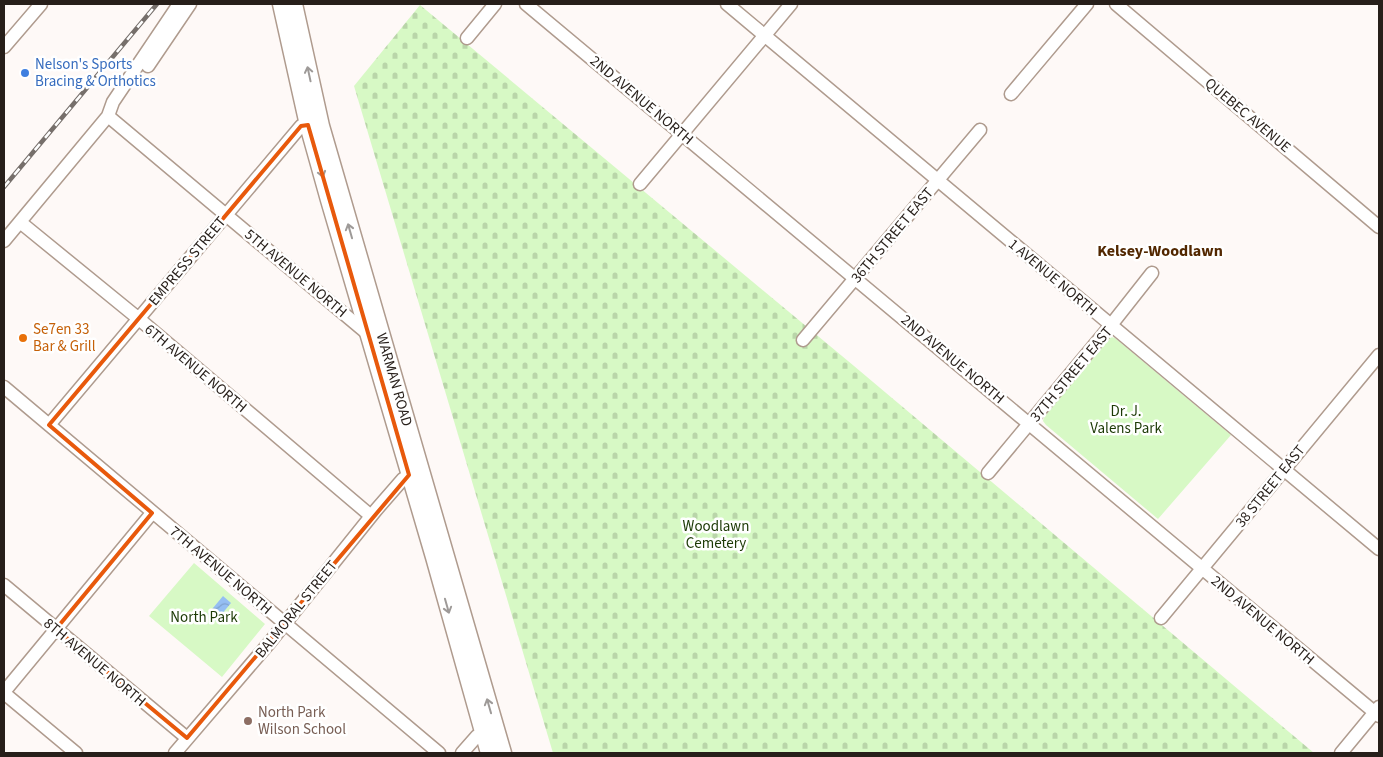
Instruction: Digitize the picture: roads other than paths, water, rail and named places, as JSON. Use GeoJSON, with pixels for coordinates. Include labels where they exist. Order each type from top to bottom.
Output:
{"type":"FeatureCollection","features":[{"type":"Feature","properties":{"kind":"main road","name":"WARMAN ROAD"},"geometry":{"type":"LineString","coordinates":[[280,4],[308,125],[369,335],[415,473],[503,753]]}},
{"type":"Feature","properties":{"kind":"main road","name":"WARMAN ROAD"},"geometry":{"type":"LineString","coordinates":[[294,4],[320,126],[489,753]]}},
{"type":"Feature","properties":{"kind":"street"},"geometry":{"type":"LineString","coordinates":[[4,47],[41,4]]}},
{"type":"Feature","properties":{"kind":"street"},"geometry":{"type":"LineString","coordinates":[[4,241],[108,116],[113,102],[179,4]]}},
{"type":"Feature","properties":{"kind":"street"},"geometry":{"type":"LineString","coordinates":[[108,116],[116,112],[190,4]]}},
{"type":"Feature","properties":{"kind":"street"},"geometry":{"type":"LineString","coordinates":[[467,38],[495,4]]}},
{"type":"Feature","properties":{"kind":"street","name":"2ND AVENUE NORTH"},"geometry":{"type":"LineString","coordinates":[[526,4],[1202,568],[1378,712]]}},
{"type":"Feature","properties":{"kind":"street","name":"1 AVENUE NORTH"},"geometry":{"type":"LineString","coordinates":[[727,4],[1379,549]]}},
{"type":"Feature","properties":{"kind":"street"},"geometry":{"type":"LineString","coordinates":[[640,184],[791,4]]}},
{"type":"Feature","properties":{"kind":"street"},"geometry":{"type":"LineString","coordinates":[[1011,94],[1087,4]]}},
{"type":"Feature","properties":{"kind":"street","name":"QUEBEC AVENUE"},"geometry":{"type":"LineString","coordinates":[[1116,4],[1379,227]]}},
{"type":"Feature","properties":{"kind":"street","name":"5TH AVENUE NORTH"},"geometry":{"type":"LineString","coordinates":[[108,116],[369,335]]}},
{"type":"Feature","properties":{"kind":"street","name":"EMPRESS STREET"},"geometry":{"type":"LineString","coordinates":[[49,425],[301,126],[308,125]]}},
{"type":"Feature","properties":{"kind":"street","name":"36TH STREET EAST"},"geometry":{"type":"LineString","coordinates":[[803,340],[980,130]]}},
{"type":"Feature","properties":{"kind":"street","name":"6TH AVENUE NORTH"},"geometry":{"type":"LineString","coordinates":[[20,222],[139,319],[371,516]]}},
{"type":"Feature","properties":{"kind":"street","name":"37TH STREET EAST"},"geometry":{"type":"LineString","coordinates":[[988,473],[1111,325],[1152,272]]}},
{"type":"Feature","properties":{"kind":"street","name":"38 STREET EAST"},"geometry":{"type":"LineString","coordinates":[[1162,618],[1379,355]]}},
{"type":"Feature","properties":{"kind":"street","name":"7TH AVENUE NORTH"},"geometry":{"type":"LineString","coordinates":[[4,387],[439,753]]}},
{"type":"Feature","properties":{"kind":"street","name":"BALMORAL STREET"},"geometry":{"type":"LineString","coordinates":[[175,753],[371,516],[404,479],[415,473]]}},
{"type":"Feature","properties":{"kind":"street"},"geometry":{"type":"LineString","coordinates":[[76,753],[4,693],[152,513]]}},
{"type":"Feature","properties":{"kind":"street","name":"8TH AVENUE NORTH"},"geometry":{"type":"LineString","coordinates":[[4,585],[187,738]]}},
{"type":"Feature","properties":{"kind":"street"},"geometry":{"type":"LineString","coordinates":[[1341,753],[1378,712]]}},
{"type":"Feature","properties":{"kind":"street"},"geometry":{"type":"LineString","coordinates":[[462,753],[477,736],[484,735]]}},
{"type":"Feature","properties":{"kind":"water"},"geometry":{"type":"Polygon","coordinates":[[[223,596],[231,603],[216,621],[208,614],[223,596]]]}},
{"type":"Feature","properties":{"kind":"railway"},"geometry":{"type":"LineString","coordinates":[[4,187],[157,4]]}},
{"type":"Feature","properties":{"kind":"place","name":"Nelson's Sports Bracing & Orthotics"},"geometry":{"type":"Point","coordinates":[25,73]}},
{"type":"Feature","properties":{"kind":"place","name":"Se7en 33 Bar & Grill"},"geometry":{"type":"Point","coordinates":[23,338]}},
{"type":"Feature","properties":{"kind":"place","name":"North Park Wilson School"},"geometry":{"type":"Point","coordinates":[248,721]}},
{"type":"Feature","properties":{"kind":"district","name":"Kelsey-Woodlawn"},"geometry":{"type":"Point","coordinates":[1160,250]}},
{"type":"Feature","properties":{"kind":"park label","name":"Dr. J. Valens Park"},"geometry":{"type":"Point","coordinates":[1126,420]}},
{"type":"Feature","properties":{"kind":"park label","name":"Woodlawn Cemetery"},"geometry":{"type":"Point","coordinates":[716,534]}},
{"type":"Feature","properties":{"kind":"park label","name":"North Park"},"geometry":{"type":"Point","coordinates":[204,617]}}]}
